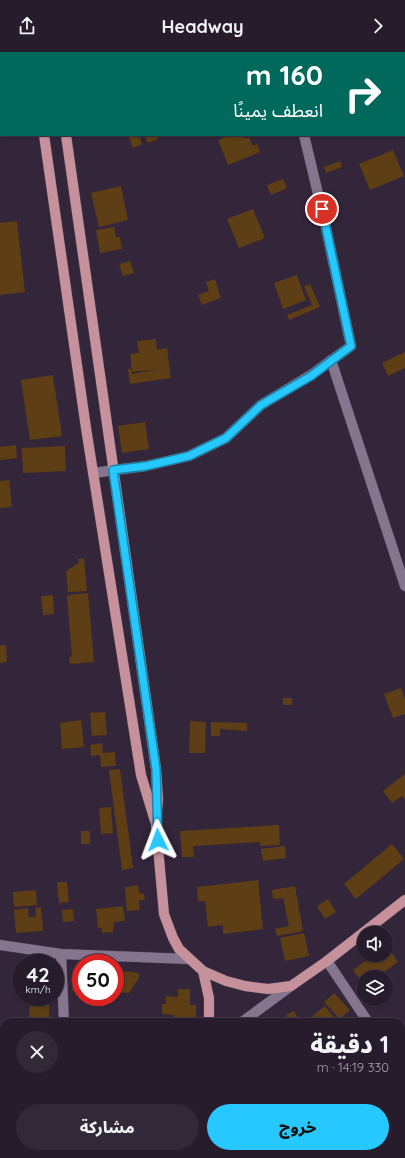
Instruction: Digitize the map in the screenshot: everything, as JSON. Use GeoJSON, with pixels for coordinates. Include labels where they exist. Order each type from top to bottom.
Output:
{"type":"FeatureCollection","features":[{"type":"Feature","properties":{"kind":"main road"},"geometry":{"type":"LineString","coordinates":[[44,136],[93,473],[141,776],[156,825]]}},
{"type":"Feature","properties":{"kind":"main road"},"geometry":{"type":"LineString","coordinates":[[66,136],[156,769],[158,799],[156,825],[164,914],[172,938],[188,959],[203,971],[226,981],[245,986],[268,989],[291,986],[327,961],[405,900]]}},
{"type":"Feature","properties":{"kind":"main road"},"geometry":{"type":"LineString","coordinates":[[203,971],[209,998],[209,1018]]}},
{"type":"Feature","properties":{"kind":"street"},"geometry":{"type":"LineString","coordinates":[[93,473],[146,466],[189,456],[226,438],[261,405],[311,376],[351,346],[304,136]]}},
{"type":"Feature","properties":{"kind":"street"},"geometry":{"type":"LineString","coordinates":[[331,360],[405,586]]}},
{"type":"Feature","properties":{"kind":"street"},"geometry":{"type":"LineString","coordinates":[[0,945],[61,954]]}},
{"type":"Feature","properties":{"kind":"street"},"geometry":{"type":"LineString","coordinates":[[64,954],[188,959]]}},
{"type":"Feature","properties":{"kind":"street"},"geometry":{"type":"LineString","coordinates":[[327,961],[365,1018]]}},
{"type":"Feature","properties":{"kind":"street"},"geometry":{"type":"LineString","coordinates":[[247,1018],[291,986]]}},
{"type":"Feature","properties":{"kind":"street"},"geometry":{"type":"LineString","coordinates":[[63,1006],[64,1018]]}},
{"type":"Feature","properties":{"kind":"building"},"geometry":{"type":"Polygon","coordinates":[[[128,136],[139,136],[142,144],[133,148],[128,136]]]}},
{"type":"Feature","properties":{"kind":"building"},"geometry":{"type":"Polygon","coordinates":[[[144,136],[157,136],[158,139],[148,143],[144,136]]]}},
{"type":"Feature","properties":{"kind":"building"},"geometry":{"type":"Polygon","coordinates":[[[228,136],[244,136],[245,139],[249,137],[253,146],[257,144],[260,152],[228,165],[218,140],[228,136]]]}},
{"type":"Feature","properties":{"kind":"building"},"geometry":{"type":"Polygon","coordinates":[[[393,150],[404,176],[370,190],[359,164],[393,150]]]}},
{"type":"Feature","properties":{"kind":"building"},"geometry":{"type":"Polygon","coordinates":[[[340,161],[342,167],[326,173],[324,167],[340,161]]]}},
{"type":"Feature","properties":{"kind":"building"},"geometry":{"type":"Polygon","coordinates":[[[283,179],[287,188],[271,195],[267,185],[283,179]]]}},
{"type":"Feature","properties":{"kind":"building"},"geometry":{"type":"Polygon","coordinates":[[[121,186],[128,220],[99,227],[91,193],[121,186]]]}},
{"type":"Feature","properties":{"kind":"building"},"geometry":{"type":"Polygon","coordinates":[[[253,209],[265,238],[239,248],[227,219],[253,209]]]}},
{"type":"Feature","properties":{"kind":"building"},"geometry":{"type":"Polygon","coordinates":[[[17,221],[25,292],[0,295],[0,223],[17,221]]]}},
{"type":"Feature","properties":{"kind":"building"},"geometry":{"type":"Polygon","coordinates":[[[114,227],[116,237],[120,237],[122,249],[100,253],[96,230],[114,227]]]}},
{"type":"Feature","properties":{"kind":"building"},"geometry":{"type":"Polygon","coordinates":[[[130,261],[134,273],[123,276],[119,264],[130,261]]]}},
{"type":"Feature","properties":{"kind":"building"},"geometry":{"type":"Polygon","coordinates":[[[297,275],[306,300],[283,309],[274,283],[297,275]]]}},
{"type":"Feature","properties":{"kind":"building"},"geometry":{"type":"Polygon","coordinates":[[[215,279],[221,298],[202,305],[198,295],[209,291],[206,282],[215,279]]]}},
{"type":"Feature","properties":{"kind":"building"},"geometry":{"type":"Polygon","coordinates":[[[310,284],[320,307],[289,320],[287,315],[312,305],[304,286],[310,284]]]}},
{"type":"Feature","properties":{"kind":"building"},"geometry":{"type":"Polygon","coordinates":[[[156,339],[157,350],[167,348],[171,378],[130,384],[128,369],[131,369],[132,374],[159,369],[132,372],[130,354],[139,353],[137,341],[156,339]]]}},
{"type":"Feature","properties":{"kind":"building"},"geometry":{"type":"Polygon","coordinates":[[[405,352],[405,368],[388,376],[382,363],[405,352]]]}},
{"type":"Feature","properties":{"kind":"building"},"geometry":{"type":"Polygon","coordinates":[[[53,375],[62,436],[30,440],[21,380],[53,375]]]}},
{"type":"Feature","properties":{"kind":"building"},"geometry":{"type":"Polygon","coordinates":[[[145,422],[149,449],[122,453],[118,426],[145,422]]]}},
{"type":"Feature","properties":{"kind":"building"},"geometry":{"type":"Polygon","coordinates":[[[16,445],[17,458],[0,460],[0,447],[16,445]]]}},
{"type":"Feature","properties":{"kind":"building"},"geometry":{"type":"Polygon","coordinates":[[[65,446],[66,471],[23,473],[22,448],[65,446]]]}},
{"type":"Feature","properties":{"kind":"building"},"geometry":{"type":"Polygon","coordinates":[[[9,480],[12,507],[0,508],[0,481],[9,480]]]}},
{"type":"Feature","properties":{"kind":"building"},"geometry":{"type":"Polygon","coordinates":[[[84,558],[87,591],[68,592],[66,571],[79,563],[78,559],[84,558]]]}},
{"type":"Feature","properties":{"kind":"building"},"geometry":{"type":"Polygon","coordinates":[[[88,593],[94,662],[70,664],[69,657],[72,657],[67,595],[88,593]]]}},
{"type":"Feature","properties":{"kind":"building"},"geometry":{"type":"Polygon","coordinates":[[[53,595],[54,614],[43,615],[41,596],[53,595]]]}},
{"type":"Feature","properties":{"kind":"building"},"geometry":{"type":"Polygon","coordinates":[[[0,645],[6,645],[7,662],[0,663],[0,645]]]}},
{"type":"Feature","properties":{"kind":"building"},"geometry":{"type":"Polygon","coordinates":[[[401,688],[405,699],[405,714],[393,718],[384,694],[401,688]]]}},
{"type":"Feature","properties":{"kind":"building"},"geometry":{"type":"Polygon","coordinates":[[[283,698],[292,698],[292,705],[283,705],[283,698]]]}},
{"type":"Feature","properties":{"kind":"building"},"geometry":{"type":"Polygon","coordinates":[[[105,712],[107,735],[92,736],[90,713],[105,712]]]}},
{"type":"Feature","properties":{"kind":"building"},"geometry":{"type":"Polygon","coordinates":[[[81,720],[84,747],[62,749],[60,723],[81,720]]]}},
{"type":"Feature","properties":{"kind":"building"},"geometry":{"type":"Polygon","coordinates":[[[190,721],[206,722],[205,753],[189,753],[190,721]]]}},
{"type":"Feature","properties":{"kind":"building"},"geometry":{"type":"Polygon","coordinates":[[[211,722],[247,723],[247,731],[220,729],[220,736],[211,736],[211,722]]]}},
{"type":"Feature","properties":{"kind":"building"},"geometry":{"type":"Polygon","coordinates":[[[102,743],[103,753],[115,752],[116,766],[101,767],[100,755],[91,756],[90,745],[102,743]]]}},
{"type":"Feature","properties":{"kind":"building"},"geometry":{"type":"Polygon","coordinates":[[[120,769],[133,868],[122,870],[109,770],[120,769]]]}},
{"type":"Feature","properties":{"kind":"building"},"geometry":{"type":"Polygon","coordinates":[[[405,774],[405,800],[402,796],[392,803],[383,791],[405,774]]]}},
{"type":"Feature","properties":{"kind":"building"},"geometry":{"type":"Polygon","coordinates":[[[111,807],[113,833],[101,834],[99,808],[111,807]]]}},
{"type":"Feature","properties":{"kind":"building"},"geometry":{"type":"Polygon","coordinates":[[[279,825],[280,845],[260,846],[260,842],[193,846],[194,857],[182,857],[180,831],[279,825]]]}},
{"type":"Feature","properties":{"kind":"building"},"geometry":{"type":"Polygon","coordinates":[[[81,831],[90,831],[90,844],[81,844],[81,831]]]}},
{"type":"Feature","properties":{"kind":"building"},"geometry":{"type":"Polygon","coordinates":[[[392,844],[404,859],[356,899],[344,884],[392,844]]]}},
{"type":"Feature","properties":{"kind":"building"},"geometry":{"type":"Polygon","coordinates":[[[285,846],[286,858],[263,861],[261,849],[285,846]]]}},
{"type":"Feature","properties":{"kind":"building"},"geometry":{"type":"Polygon","coordinates":[[[258,880],[263,929],[223,934],[223,925],[208,927],[205,901],[198,901],[197,887],[258,880]]]}},
{"type":"Feature","properties":{"kind":"building"},"geometry":{"type":"Polygon","coordinates":[[[57,882],[67,882],[69,902],[59,903],[57,882]]]}},
{"type":"Feature","properties":{"kind":"building"},"geometry":{"type":"Polygon","coordinates":[[[138,885],[139,893],[144,894],[145,900],[139,900],[140,910],[127,911],[125,887],[138,885]]]}},
{"type":"Feature","properties":{"kind":"building"},"geometry":{"type":"Polygon","coordinates":[[[295,886],[303,931],[277,936],[275,929],[289,926],[283,898],[273,899],[272,890],[295,886]]]}},
{"type":"Feature","properties":{"kind":"building"},"geometry":{"type":"Polygon","coordinates":[[[36,890],[37,905],[14,907],[13,892],[36,890]]]}},
{"type":"Feature","properties":{"kind":"building"},"geometry":{"type":"Polygon","coordinates":[[[328,899],[336,912],[325,919],[317,906],[328,899]]]}},
{"type":"Feature","properties":{"kind":"building"},"geometry":{"type":"Polygon","coordinates":[[[123,906],[125,921],[114,922],[113,932],[102,933],[102,928],[98,928],[96,909],[123,906]]]}},
{"type":"Feature","properties":{"kind":"building"},"geometry":{"type":"Polygon","coordinates":[[[41,907],[43,931],[16,933],[14,910],[28,908],[29,917],[36,917],[35,908],[41,907]]]}},
{"type":"Feature","properties":{"kind":"building"},"geometry":{"type":"Polygon","coordinates":[[[73,909],[74,921],[63,922],[62,910],[73,909]]]}},
{"type":"Feature","properties":{"kind":"building"},"geometry":{"type":"Polygon","coordinates":[[[304,933],[309,956],[285,961],[280,938],[304,933]]]}},
{"type":"Feature","properties":{"kind":"building"},"geometry":{"type":"Polygon","coordinates":[[[393,955],[398,962],[387,970],[357,970],[357,975],[353,970],[364,962],[393,962],[393,955]]]}},
{"type":"Feature","properties":{"kind":"building"},"geometry":{"type":"Polygon","coordinates":[[[124,971],[139,973],[139,978],[129,993],[124,993],[124,971]]]}},
{"type":"Feature","properties":{"kind":"building"},"geometry":{"type":"Polygon","coordinates":[[[178,989],[190,989],[190,1005],[196,1005],[196,1017],[174,1018],[174,1015],[162,1014],[162,1004],[166,1004],[166,996],[178,997],[178,989]]]}},
{"type":"Feature","properties":{"kind":"building"},"geometry":{"type":"Polygon","coordinates":[[[334,993],[350,1010],[341,1018],[339,1018],[324,1002],[334,993]]]}},
{"type":"Feature","properties":{"kind":"building"},"geometry":{"type":"Polygon","coordinates":[[[30,1006],[49,1006],[49,1018],[29,1018],[30,1006]]]}},
{"type":"Feature","properties":{"kind":"building"},"geometry":{"type":"Polygon","coordinates":[[[325,1006],[334,1018],[310,1018],[325,1006]]]}},
{"type":"Feature","properties":{"kind":"building"},"geometry":{"type":"Polygon","coordinates":[[[294,1011],[298,1018],[288,1018],[286,1015],[294,1011]]]}},
{"type":"Feature","properties":{"kind":"route"},"geometry":{"type":"LineString","coordinates":[[158,840],[156,825],[158,799],[156,769],[113,470],[146,466],[189,456],[226,438],[261,405],[311,376],[351,346],[322,209]]}}]}
